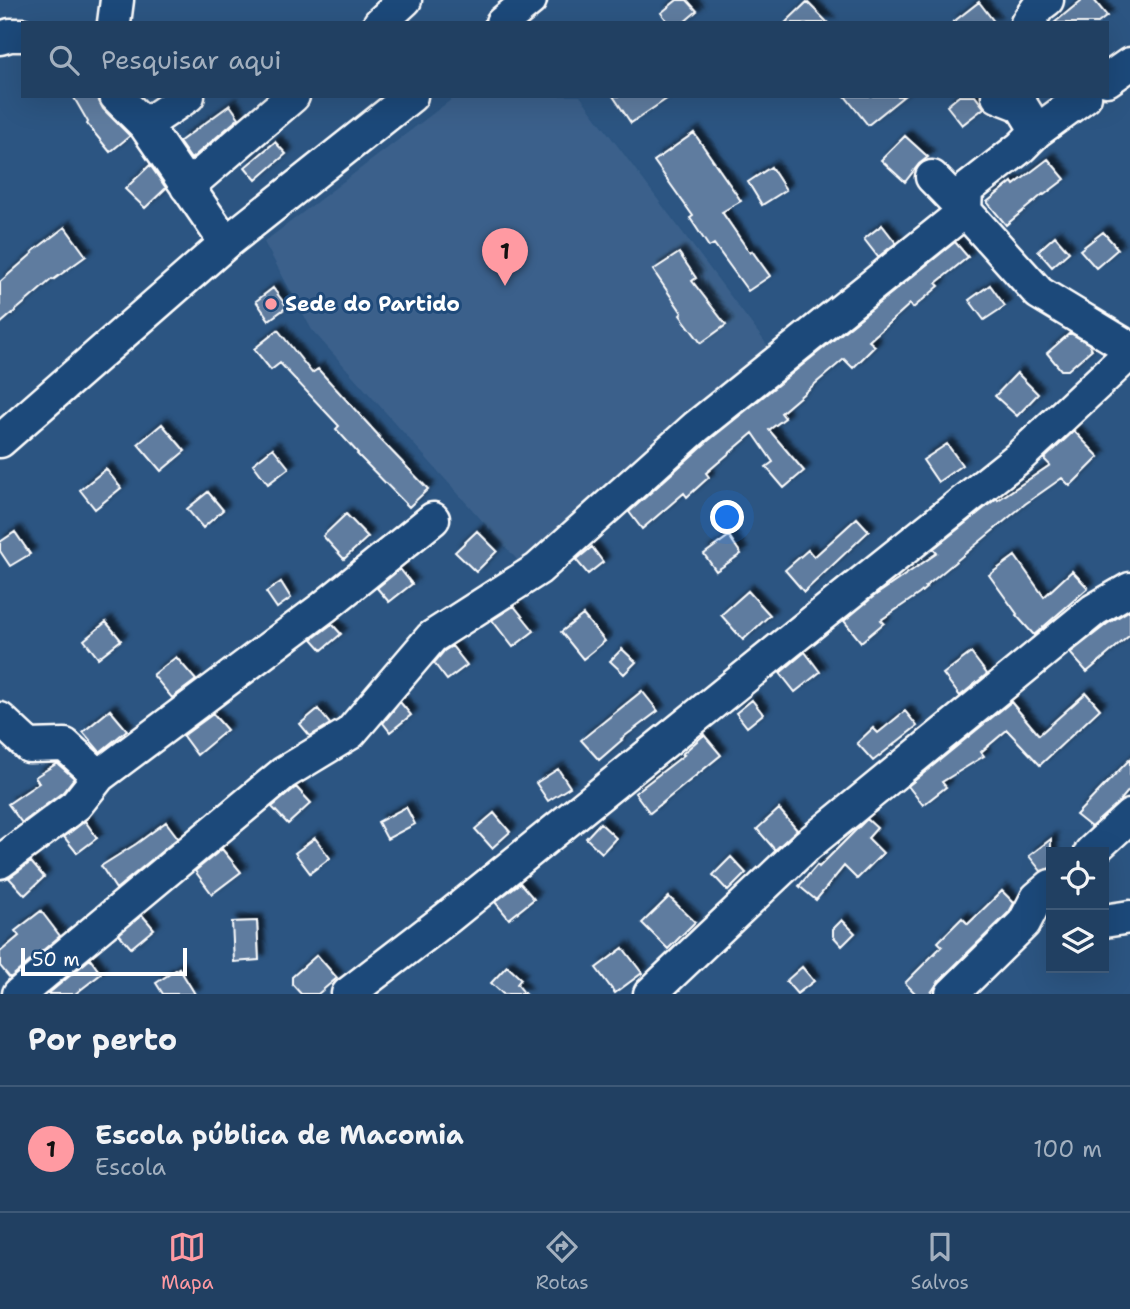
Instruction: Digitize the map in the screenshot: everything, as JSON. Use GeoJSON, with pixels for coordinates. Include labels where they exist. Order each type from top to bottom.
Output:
{"type":"FeatureCollection","features":[{"type":"Feature","properties":{"kind":"street"},"geometry":{"type":"LineString","coordinates":[[114,21],[117,0]]}},
{"type":"Feature","properties":{"kind":"street"},"geometry":{"type":"LineString","coordinates":[[374,0],[379,21]]}},
{"type":"Feature","properties":{"kind":"street"},"geometry":{"type":"LineString","coordinates":[[382,21],[405,0]]}},
{"type":"Feature","properties":{"kind":"street"},"geometry":{"type":"LineString","coordinates":[[504,21],[530,0]]}},
{"type":"Feature","properties":{"kind":"street"},"geometry":{"type":"LineString","coordinates":[[1028,21],[1047,0]]}},
{"type":"Feature","properties":{"kind":"street"},"geometry":{"type":"LineString","coordinates":[[0,38],[21,35]]}},
{"type":"Feature","properties":{"kind":"street"},"geometry":{"type":"LineString","coordinates":[[1109,79],[1130,64]]}},
{"type":"Feature","properties":{"kind":"street"},"geometry":{"type":"LineString","coordinates":[[118,98],[145,125],[226,243]]}},
{"type":"Feature","properties":{"kind":"street"},"geometry":{"type":"LineString","coordinates":[[145,125],[185,98]]}},
{"type":"Feature","properties":{"kind":"street"},"geometry":{"type":"LineString","coordinates":[[187,187],[291,98]]}},
{"type":"Feature","properties":{"kind":"street"},"geometry":{"type":"LineString","coordinates":[[1003,98],[1021,106],[1037,131]]}},
{"type":"Feature","properties":{"kind":"street"},"geometry":{"type":"LineString","coordinates":[[19,994],[284,773],[350,733],[432,637],[538,569],[696,427],[965,211],[966,190],[1021,148],[1037,131],[1082,98]]}},
{"type":"Feature","properties":{"kind":"street"},"geometry":{"type":"LineString","coordinates":[[0,441],[226,243],[403,99]]}},
{"type":"Feature","properties":{"kind":"street"},"geometry":{"type":"LineString","coordinates":[[348,994],[1018,458],[1130,350],[1039,293],[932,177]]}},
{"type":"Feature","properties":{"kind":"street"},"geometry":{"type":"LineString","coordinates":[[0,862],[76,805],[99,776],[324,607],[433,519]]}},
{"type":"Feature","properties":{"kind":"street"},"geometry":{"type":"LineString","coordinates":[[650,994],[806,846],[1094,611],[1130,589]]}},
{"type":"Feature","properties":{"kind":"street"},"geometry":{"type":"LineString","coordinates":[[0,719],[29,746],[65,745],[99,776]]}},
{"type":"Feature","properties":{"kind":"street"},"geometry":{"type":"LineString","coordinates":[[1096,847],[1130,816]]}},
{"type":"Feature","properties":{"kind":"street"},"geometry":{"type":"LineString","coordinates":[[952,994],[1037,923],[1037,898],[1046,890]]}},
{"type":"Feature","properties":{"kind":"street"},"geometry":{"type":"LineString","coordinates":[[1109,920],[1130,917]]}},
{"type":"Feature","properties":{"kind":"shaded area"},"geometry":{"type":"Polygon","coordinates":[[[453,98],[582,98],[774,354],[520,563],[312,330],[264,242],[453,98]]]}},
{"type":"Feature","properties":{"kind":"building"},"geometry":{"type":"Polygon","coordinates":[[[677,0],[687,0],[697,11],[685,21],[667,21],[661,13],[677,0]]]}},
{"type":"Feature","properties":{"kind":"building"},"geometry":{"type":"Polygon","coordinates":[[[1082,0],[1094,0],[1107,16],[1101,21],[1056,21],[1082,0]]]}},
{"type":"Feature","properties":{"kind":"building"},"geometry":{"type":"Polygon","coordinates":[[[807,2],[826,21],[787,21],[807,2]]]}},
{"type":"Feature","properties":{"kind":"building"},"geometry":{"type":"Polygon","coordinates":[[[979,2],[993,21],[955,21],[979,2]]]}},
{"type":"Feature","properties":{"kind":"building"},"geometry":{"type":"Polygon","coordinates":[[[74,98],[98,98],[103,109],[130,136],[110,152],[74,98]]]}},
{"type":"Feature","properties":{"kind":"building"},"geometry":{"type":"Polygon","coordinates":[[[614,98],[668,98],[631,123],[614,98]]]}},
{"type":"Feature","properties":{"kind":"building"},"geometry":{"type":"Polygon","coordinates":[[[847,98],[902,98],[868,125],[847,98]]]}},
{"type":"Feature","properties":{"kind":"building"},"geometry":{"type":"Polygon","coordinates":[[[957,98],[976,98],[984,108],[962,125],[947,106],[957,98]]]}},
{"type":"Feature","properties":{"kind":"building"},"geometry":{"type":"Polygon","coordinates":[[[230,105],[239,118],[191,159],[179,142],[230,105]]]}},
{"type":"Feature","properties":{"kind":"building"},"geometry":{"type":"Polygon","coordinates":[[[694,133],[741,201],[722,212],[750,253],[752,251],[770,276],[748,291],[714,244],[709,247],[690,218],[693,216],[654,161],[694,133]]]}},
{"type":"Feature","properties":{"kind":"building"},"geometry":{"type":"Polygon","coordinates":[[[905,136],[928,157],[905,182],[881,160],[905,136]]]}},
{"type":"Feature","properties":{"kind":"building"},"geometry":{"type":"Polygon","coordinates":[[[275,142],[286,154],[256,180],[245,167],[275,142]]]}},
{"type":"Feature","properties":{"kind":"building"},"geometry":{"type":"Polygon","coordinates":[[[1048,159],[1065,179],[1006,225],[987,202],[1048,159]]]}},
{"type":"Feature","properties":{"kind":"building"},"geometry":{"type":"Polygon","coordinates":[[[150,165],[166,188],[145,208],[125,189],[150,165]]]}},
{"type":"Feature","properties":{"kind":"building"},"geometry":{"type":"Polygon","coordinates":[[[771,167],[786,190],[762,205],[748,182],[771,167]]]}},
{"type":"Feature","properties":{"kind":"building"},"geometry":{"type":"Polygon","coordinates":[[[882,225],[896,243],[878,257],[864,239],[882,225]]]}},
{"type":"Feature","properties":{"kind":"building"},"geometry":{"type":"Polygon","coordinates":[[[65,227],[86,256],[52,279],[0,324],[0,282],[32,252],[65,227]]]}},
{"type":"Feature","properties":{"kind":"building"},"geometry":{"type":"Polygon","coordinates":[[[1103,232],[1118,249],[1096,268],[1080,250],[1103,232]]]}},
{"type":"Feature","properties":{"kind":"building"},"geometry":{"type":"Polygon","coordinates":[[[1055,236],[1069,252],[1052,267],[1038,251],[1055,236]]]}},
{"type":"Feature","properties":{"kind":"building"},"geometry":{"type":"Polygon","coordinates":[[[955,242],[968,257],[936,283],[939,286],[913,308],[910,304],[869,341],[875,346],[853,368],[844,359],[781,413],[785,418],[769,430],[804,471],[784,488],[766,467],[773,462],[753,433],[706,473],[709,477],[687,497],[684,493],[642,529],[629,512],[708,441],[955,242]]]}},
{"type":"Feature","properties":{"kind":"building"},"geometry":{"type":"Polygon","coordinates":[[[679,253],[696,278],[692,281],[726,325],[701,343],[680,315],[682,313],[653,270],[679,253]]]}},
{"type":"Feature","properties":{"kind":"building"},"geometry":{"type":"Polygon","coordinates":[[[990,285],[1005,306],[984,320],[969,300],[990,285]]]}},
{"type":"Feature","properties":{"kind":"building","name":"Sede do Partido"},"geometry":{"type":"Polygon","coordinates":[[[273,288],[287,307],[269,320],[256,301],[273,288]]]}},
{"type":"Feature","properties":{"kind":"building"},"geometry":{"type":"Polygon","coordinates":[[[278,330],[312,373],[318,369],[428,489],[409,507],[357,454],[336,429],[339,426],[280,363],[271,370],[254,349],[278,330]]]}},
{"type":"Feature","properties":{"kind":"building"},"geometry":{"type":"Polygon","coordinates":[[[1070,333],[1089,344],[1092,349],[1068,370],[1061,370],[1047,353],[1070,333]]]}},
{"type":"Feature","properties":{"kind":"building"},"geometry":{"type":"Polygon","coordinates":[[[1017,373],[1038,394],[1017,416],[995,396],[1017,373]]]}},
{"type":"Feature","properties":{"kind":"building"},"geometry":{"type":"Polygon","coordinates":[[[162,424],[185,451],[161,471],[138,444],[162,424]]]}},
{"type":"Feature","properties":{"kind":"building"},"geometry":{"type":"Polygon","coordinates":[[[1074,431],[1099,457],[1070,486],[1062,478],[1025,504],[919,594],[881,620],[884,623],[861,642],[844,621],[873,597],[937,553],[933,549],[997,498],[998,500],[1050,465],[1044,459],[1074,431]]]}},
{"type":"Feature","properties":{"kind":"building"},"geometry":{"type":"Polygon","coordinates":[[[947,444],[962,465],[938,482],[923,460],[947,444]]]}},
{"type":"Feature","properties":{"kind":"building"},"geometry":{"type":"Polygon","coordinates":[[[273,448],[289,468],[268,484],[253,464],[273,448]]]}},
{"type":"Feature","properties":{"kind":"building"},"geometry":{"type":"Polygon","coordinates":[[[106,469],[121,488],[95,509],[80,490],[106,469]]]}},
{"type":"Feature","properties":{"kind":"building"},"geometry":{"type":"Polygon","coordinates":[[[208,492],[223,510],[203,528],[187,509],[208,492]]]}},
{"type":"Feature","properties":{"kind":"building"},"geometry":{"type":"Polygon","coordinates":[[[346,514],[368,537],[344,559],[323,536],[346,514]]]}},
{"type":"Feature","properties":{"kind":"building"},"geometry":{"type":"Polygon","coordinates":[[[857,518],[869,531],[804,592],[785,570],[808,550],[814,557],[857,518]]]}},
{"type":"Feature","properties":{"kind":"building"},"geometry":{"type":"Polygon","coordinates":[[[477,531],[497,551],[476,572],[455,552],[477,531]]]}},
{"type":"Feature","properties":{"kind":"building"},"geometry":{"type":"Polygon","coordinates":[[[15,532],[30,554],[10,566],[0,551],[0,542],[15,532]]]}},
{"type":"Feature","properties":{"kind":"building"},"geometry":{"type":"Polygon","coordinates":[[[729,536],[741,554],[716,571],[704,554],[729,536]]]}},
{"type":"Feature","properties":{"kind":"building"},"geometry":{"type":"Polygon","coordinates":[[[592,547],[603,562],[588,574],[576,560],[592,547]]]}},
{"type":"Feature","properties":{"kind":"building"},"geometry":{"type":"Polygon","coordinates":[[[1015,556],[1044,597],[1072,571],[1088,588],[1034,635],[1016,615],[989,575],[1015,556]]]}},
{"type":"Feature","properties":{"kind":"building"},"geometry":{"type":"Polygon","coordinates":[[[400,569],[412,584],[389,602],[377,588],[400,569]]]}},
{"type":"Feature","properties":{"kind":"building"},"geometry":{"type":"Polygon","coordinates":[[[281,582],[291,598],[277,608],[266,592],[281,582]]]}},
{"type":"Feature","properties":{"kind":"building"},"geometry":{"type":"Polygon","coordinates":[[[748,591],[770,615],[743,640],[721,615],[748,591]]]}},
{"type":"Feature","properties":{"kind":"building"},"geometry":{"type":"Polygon","coordinates":[[[514,606],[534,631],[513,647],[492,620],[514,606]]]}},
{"type":"Feature","properties":{"kind":"building"},"geometry":{"type":"Polygon","coordinates":[[[1130,610],[1130,635],[1087,672],[1070,653],[1130,610]]]}},
{"type":"Feature","properties":{"kind":"building"},"geometry":{"type":"Polygon","coordinates":[[[583,615],[605,641],[583,659],[561,632],[583,615]]]}},
{"type":"Feature","properties":{"kind":"building"},"geometry":{"type":"Polygon","coordinates":[[[106,622],[121,640],[98,658],[84,640],[106,622]]]}},
{"type":"Feature","properties":{"kind":"building"},"geometry":{"type":"Polygon","coordinates":[[[332,624],[341,634],[322,650],[312,639],[332,624]]]}},
{"type":"Feature","properties":{"kind":"building"},"geometry":{"type":"Polygon","coordinates":[[[452,646],[467,665],[447,680],[434,663],[452,646]]]}},
{"type":"Feature","properties":{"kind":"building"},"geometry":{"type":"Polygon","coordinates":[[[622,649],[636,662],[624,674],[610,661],[622,649]]]}},
{"type":"Feature","properties":{"kind":"building"},"geometry":{"type":"Polygon","coordinates":[[[805,652],[820,672],[795,692],[780,673],[805,652]]]}},
{"type":"Feature","properties":{"kind":"building"},"geometry":{"type":"Polygon","coordinates":[[[971,653],[987,674],[960,696],[943,674],[971,653]]]}},
{"type":"Feature","properties":{"kind":"building"},"geometry":{"type":"Polygon","coordinates":[[[176,657],[196,680],[172,698],[153,675],[176,657]]]}},
{"type":"Feature","properties":{"kind":"building"},"geometry":{"type":"Polygon","coordinates":[[[642,691],[658,711],[599,760],[581,740],[642,691]]]}},
{"type":"Feature","properties":{"kind":"building"},"geometry":{"type":"Polygon","coordinates":[[[1086,693],[1100,709],[1040,765],[1007,730],[981,752],[984,756],[942,782],[946,787],[923,805],[908,786],[1011,702],[1039,735],[1086,693]]]}},
{"type":"Feature","properties":{"kind":"building"},"geometry":{"type":"Polygon","coordinates":[[[752,700],[763,714],[747,727],[736,713],[752,700]]]}},
{"type":"Feature","properties":{"kind":"building"},"geometry":{"type":"Polygon","coordinates":[[[400,702],[411,715],[390,732],[383,723],[400,702]]]}},
{"type":"Feature","properties":{"kind":"building"},"geometry":{"type":"Polygon","coordinates":[[[318,709],[330,724],[310,736],[300,724],[318,709]]]}},
{"type":"Feature","properties":{"kind":"building"},"geometry":{"type":"Polygon","coordinates":[[[110,710],[127,730],[100,752],[83,732],[110,710]]]}},
{"type":"Feature","properties":{"kind":"building"},"geometry":{"type":"Polygon","coordinates":[[[905,711],[917,726],[873,761],[857,743],[873,728],[878,733],[905,711]]]}},
{"type":"Feature","properties":{"kind":"building"},"geometry":{"type":"Polygon","coordinates":[[[213,714],[227,730],[197,755],[183,736],[213,714]]]}},
{"type":"Feature","properties":{"kind":"building"},"geometry":{"type":"Polygon","coordinates":[[[704,735],[721,755],[650,813],[635,793],[684,755],[682,754],[704,735]]]}},
{"type":"Feature","properties":{"kind":"building"},"geometry":{"type":"Polygon","coordinates":[[[1130,759],[1130,789],[1091,827],[1076,815],[1130,759]]]}},
{"type":"Feature","properties":{"kind":"building"},"geometry":{"type":"Polygon","coordinates":[[[56,764],[74,778],[63,792],[22,823],[8,804],[39,783],[35,777],[56,764]]]}},
{"type":"Feature","properties":{"kind":"building"},"geometry":{"type":"Polygon","coordinates":[[[558,769],[570,787],[548,801],[536,783],[558,769]]]}},
{"type":"Feature","properties":{"kind":"building"},"geometry":{"type":"Polygon","coordinates":[[[296,787],[311,803],[288,824],[272,807],[296,787]]]}},
{"type":"Feature","properties":{"kind":"building"},"geometry":{"type":"Polygon","coordinates":[[[406,807],[415,824],[387,839],[378,822],[406,807]]]}},
{"type":"Feature","properties":{"kind":"building"},"geometry":{"type":"Polygon","coordinates":[[[779,809],[797,830],[775,850],[757,829],[779,809]]]}},
{"type":"Feature","properties":{"kind":"building"},"geometry":{"type":"Polygon","coordinates":[[[494,813],[510,832],[492,848],[475,829],[494,813]]]}},
{"type":"Feature","properties":{"kind":"building"},"geometry":{"type":"Polygon","coordinates":[[[867,819],[877,828],[868,838],[883,853],[857,879],[844,866],[816,900],[799,886],[817,865],[819,867],[867,819]]]}},
{"type":"Feature","properties":{"kind":"building"},"geometry":{"type":"Polygon","coordinates":[[[85,821],[97,838],[77,853],[64,837],[85,821]]]}},
{"type":"Feature","properties":{"kind":"building"},"geometry":{"type":"Polygon","coordinates":[[[166,822],[178,838],[116,889],[101,866],[166,822]]]}},
{"type":"Feature","properties":{"kind":"building"},"geometry":{"type":"Polygon","coordinates":[[[600,823],[616,838],[602,853],[586,838],[600,823]]]}},
{"type":"Feature","properties":{"kind":"building"},"geometry":{"type":"Polygon","coordinates":[[[315,838],[330,858],[310,873],[295,853],[315,838]]]}},
{"type":"Feature","properties":{"kind":"building"},"geometry":{"type":"Polygon","coordinates":[[[1051,839],[1051,847],[1046,847],[1046,870],[1041,871],[1029,856],[1051,839]]]}},
{"type":"Feature","properties":{"kind":"building"},"geometry":{"type":"Polygon","coordinates":[[[222,849],[241,872],[212,894],[195,871],[222,849]]]}},
{"type":"Feature","properties":{"kind":"building"},"geometry":{"type":"Polygon","coordinates":[[[731,857],[746,873],[728,891],[713,875],[731,857]]]}},
{"type":"Feature","properties":{"kind":"building"},"geometry":{"type":"Polygon","coordinates":[[[31,862],[44,877],[25,895],[9,878],[31,862]]]}},
{"type":"Feature","properties":{"kind":"building"},"geometry":{"type":"Polygon","coordinates":[[[520,883],[534,899],[509,919],[495,902],[520,883]]]}},
{"type":"Feature","properties":{"kind":"building"},"geometry":{"type":"Polygon","coordinates":[[[1002,891],[1014,903],[1009,912],[939,981],[930,994],[916,994],[905,983],[942,946],[938,942],[962,918],[968,924],[1002,891]]]}},
{"type":"Feature","properties":{"kind":"building"},"geometry":{"type":"Polygon","coordinates":[[[669,897],[695,922],[668,949],[642,923],[669,897]]]}},
{"type":"Feature","properties":{"kind":"building"},"geometry":{"type":"Polygon","coordinates":[[[41,911],[60,936],[10,978],[0,966],[0,952],[19,936],[15,931],[41,911]]]}},
{"type":"Feature","properties":{"kind":"building"},"geometry":{"type":"Polygon","coordinates":[[[142,915],[154,929],[131,948],[119,934],[142,915]]]}},
{"type":"Feature","properties":{"kind":"building"},"geometry":{"type":"Polygon","coordinates":[[[842,920],[855,933],[842,946],[833,936],[833,929],[842,920]]]}},
{"type":"Feature","properties":{"kind":"building"},"geometry":{"type":"Polygon","coordinates":[[[257,921],[259,960],[234,962],[232,922],[257,921]]]}},
{"type":"Feature","properties":{"kind":"building"},"geometry":{"type":"Polygon","coordinates":[[[623,948],[642,973],[615,993],[596,968],[623,948]]]}},
{"type":"Feature","properties":{"kind":"building"},"geometry":{"type":"Polygon","coordinates":[[[317,955],[337,978],[318,994],[301,994],[292,984],[292,977],[317,955]]]}},
{"type":"Feature","properties":{"kind":"building"},"geometry":{"type":"Polygon","coordinates":[[[90,959],[101,974],[75,994],[48,994],[90,959]]]}},
{"type":"Feature","properties":{"kind":"building"},"geometry":{"type":"Polygon","coordinates":[[[507,966],[521,979],[517,984],[525,994],[503,994],[491,983],[507,966]]]}},
{"type":"Feature","properties":{"kind":"building"},"geometry":{"type":"Polygon","coordinates":[[[802,967],[814,981],[797,994],[786,981],[802,967]]]}},
{"type":"Feature","properties":{"kind":"building"},"geometry":{"type":"Polygon","coordinates":[[[179,968],[195,994],[163,994],[156,983],[179,968]]]}},
{"type":"Feature","properties":{"kind":"place","name":"Escola pública de Macomia"},"geometry":{"type":"Point","coordinates":[505,286]}},
{"type":"Feature","properties":{"kind":"place","name":"Sede do Partido"},"geometry":{"type":"Point","coordinates":[271,304]}}]}
